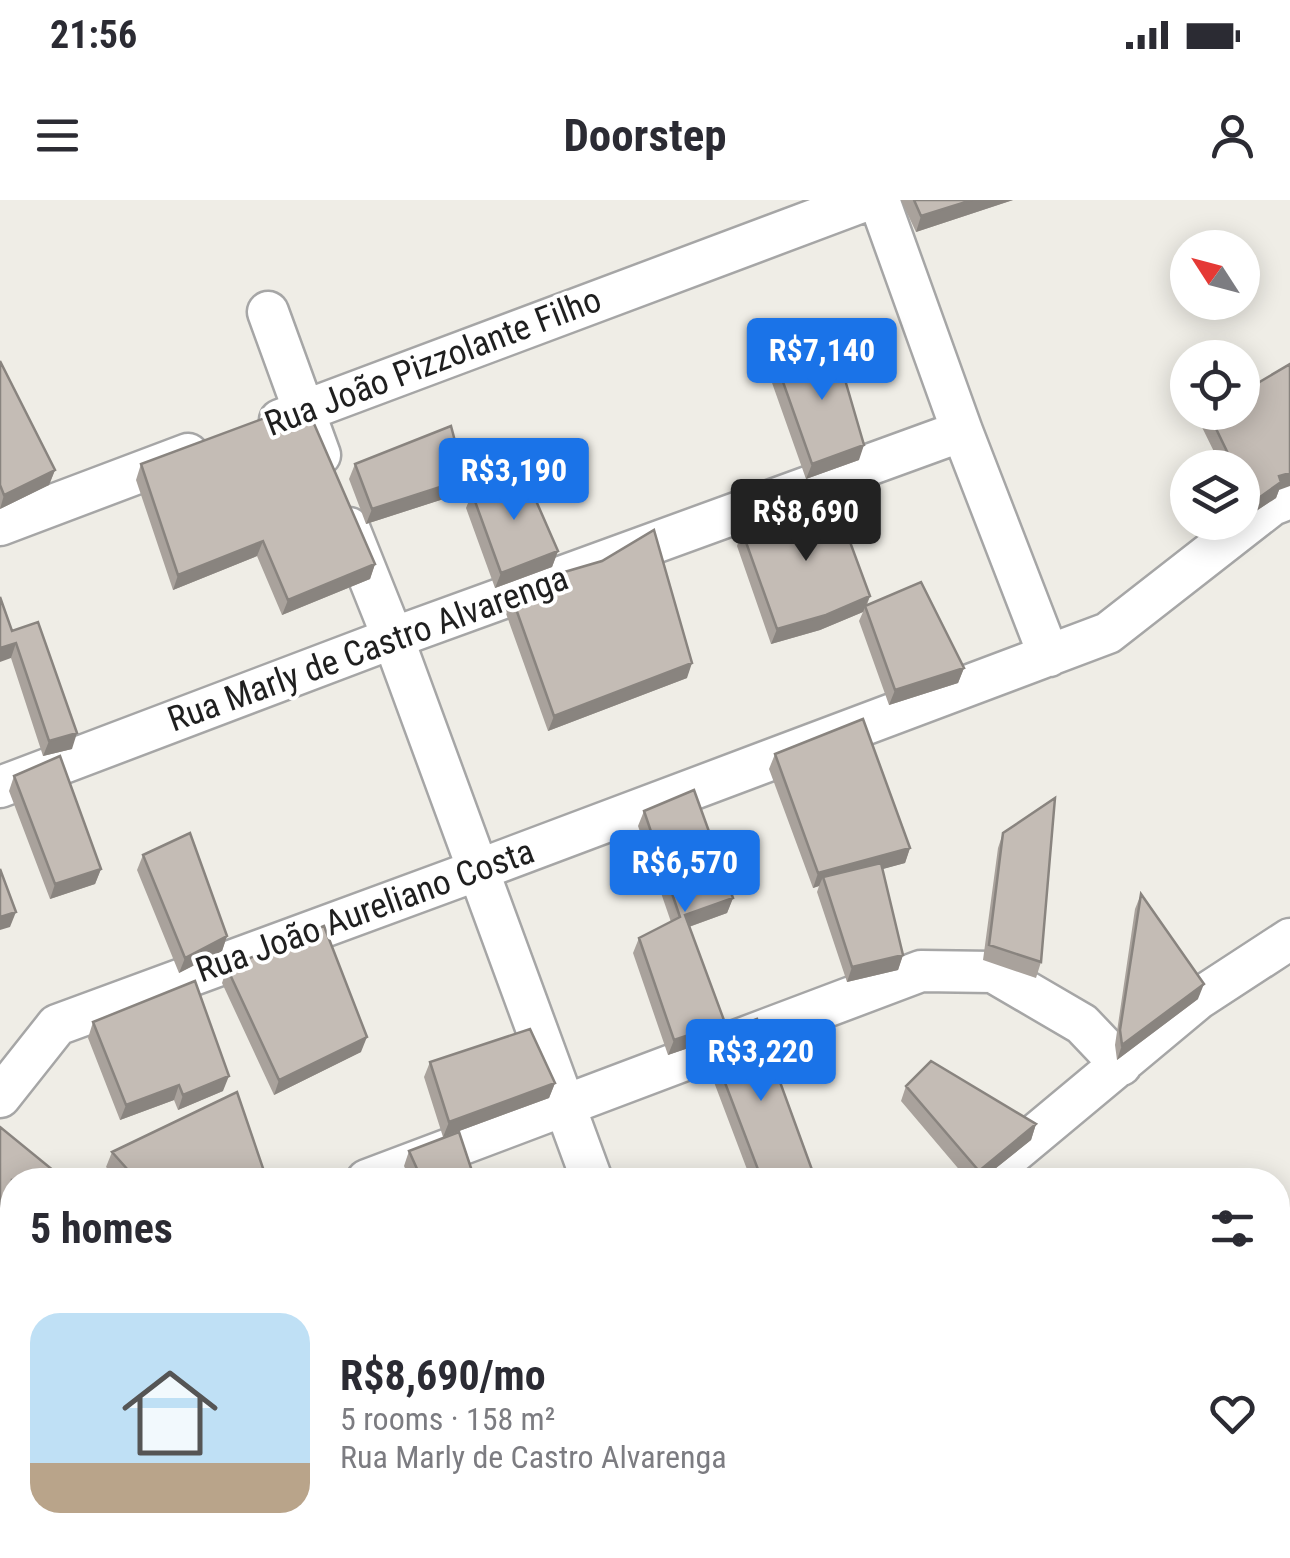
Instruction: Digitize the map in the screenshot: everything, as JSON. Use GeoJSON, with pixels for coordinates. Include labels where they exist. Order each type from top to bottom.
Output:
{"type":"FeatureCollection","features":[{"type":"Feature","properties":{"kind":"street","name":"Rua João Pizzolante Filho"},"geometry":{"type":"LineString","coordinates":[[0,525],[866,200]]}},
{"type":"Feature","properties":{"kind":"street"},"geometry":{"type":"LineString","coordinates":[[879,200],[1049,656]]}},
{"type":"Feature","properties":{"kind":"street"},"geometry":{"type":"LineString","coordinates":[[268,312],[303,412],[393,638],[588,1168]]}},
{"type":"Feature","properties":{"kind":"street","name":"Rua Marly de Castro Alvarenga"},"geometry":{"type":"LineString","coordinates":[[0,786],[962,431]]}},
{"type":"Feature","properties":{"kind":"street","name":"Rua João Aureliano Costa"},"geometry":{"type":"LineString","coordinates":[[0,1097],[58,1025],[1108,633],[1272,505],[1290,498]]}},
{"type":"Feature","properties":{"kind":"street"},"geometry":{"type":"LineString","coordinates":[[997,1168],[1198,999],[1290,940]]}},
{"type":"Feature","properties":{"kind":"street"},"geometry":{"type":"LineString","coordinates":[[398,1168],[921,972],[993,972],[1082,1024],[1121,1065]]}},
{"type":"Feature","properties":{"kind":"building"},"geometry":{"type":"Polygon","coordinates":[[[914,200],[972,200],[921,216],[914,200]]]}},
{"type":"Feature","properties":{"kind":"building"},"geometry":{"type":"Polygon","coordinates":[[[834,342],[864,445],[812,464],[777,365],[834,342]]]}},
{"type":"Feature","properties":{"kind":"building"},"geometry":{"type":"Polygon","coordinates":[[[0,361],[55,470],[4,495],[0,485],[0,361]]]}},
{"type":"Feature","properties":{"kind":"building"},"geometry":{"type":"Polygon","coordinates":[[[1290,364],[1290,473],[1279,476],[1281,482],[1260,497],[1260,450],[1226,450],[1217,430],[1260,430],[1260,382],[1290,364]]]}},
{"type":"Feature","properties":{"kind":"building"},"geometry":{"type":"Polygon","coordinates":[[[305,403],[375,564],[288,600],[263,541],[178,575],[141,464],[305,403]]]}},
{"type":"Feature","properties":{"kind":"building"},"geometry":{"type":"Polygon","coordinates":[[[451,426],[465,479],[372,509],[355,464],[451,426]]]}},
{"type":"Feature","properties":{"kind":"building"},"geometry":{"type":"Polygon","coordinates":[[[523,471],[558,551],[501,573],[472,493],[523,471]]]}},
{"type":"Feature","properties":{"kind":"building"},"geometry":{"type":"Polygon","coordinates":[[[833,496],[870,596],[826,615],[777,629],[742,531],[833,496]]]}},
{"type":"Feature","properties":{"kind":"building"},"geometry":{"type":"Polygon","coordinates":[[[654,530],[692,663],[554,716],[510,592],[602,561],[654,530]]]}},
{"type":"Feature","properties":{"kind":"building"},"geometry":{"type":"Polygon","coordinates":[[[921,582],[964,668],[895,690],[865,606],[921,582]]]}},
{"type":"Feature","properties":{"kind":"building"},"geometry":{"type":"Polygon","coordinates":[[[0,597],[12,631],[38,622],[77,733],[49,741],[16,643],[0,648],[0,597]]]}},
{"type":"Feature","properties":{"kind":"building"},"geometry":{"type":"Polygon","coordinates":[[[863,719],[910,848],[818,873],[775,754],[863,719]]]}},
{"type":"Feature","properties":{"kind":"building"},"geometry":{"type":"Polygon","coordinates":[[[60,756],[101,869],[55,884],[14,776],[60,756]]]}},
{"type":"Feature","properties":{"kind":"building"},"geometry":{"type":"Polygon","coordinates":[[[694,790],[733,898],[685,915],[725,1023],[674,1040],[639,938],[680,917],[644,811],[694,790]]]}},
{"type":"Feature","properties":{"kind":"building"},"geometry":{"type":"Polygon","coordinates":[[[1055,798],[1041,962],[989,945],[1003,833],[1055,798]]]}},
{"type":"Feature","properties":{"kind":"building"},"geometry":{"type":"Polygon","coordinates":[[[190,833],[227,936],[185,958],[143,855],[190,833]]]}},
{"type":"Feature","properties":{"kind":"building"},"geometry":{"type":"Polygon","coordinates":[[[881,863],[903,955],[852,967],[823,877],[881,863]]]}},
{"type":"Feature","properties":{"kind":"building"},"geometry":{"type":"Polygon","coordinates":[[[0,869],[16,912],[0,917],[0,869]]]}},
{"type":"Feature","properties":{"kind":"building"},"geometry":{"type":"Polygon","coordinates":[[[1141,894],[1204,984],[1122,1045],[1120,1030],[1141,894]]]}},
{"type":"Feature","properties":{"kind":"building"},"geometry":{"type":"Polygon","coordinates":[[[324,926],[367,1037],[279,1080],[227,968],[324,926]]]}},
{"type":"Feature","properties":{"kind":"building"},"geometry":{"type":"Polygon","coordinates":[[[195,981],[229,1076],[183,1095],[179,1085],[126,1105],[93,1022],[195,981]]]}},
{"type":"Feature","properties":{"kind":"building"},"geometry":{"type":"Polygon","coordinates":[[[757,1019],[811,1168],[757,1168],[708,1038],[757,1019]]]}},
{"type":"Feature","properties":{"kind":"building"},"geometry":{"type":"Polygon","coordinates":[[[530,1029],[555,1083],[449,1122],[430,1062],[530,1029]]]}},
{"type":"Feature","properties":{"kind":"building"},"geometry":{"type":"Polygon","coordinates":[[[931,1061],[1036,1124],[983,1168],[976,1168],[906,1086],[931,1061]]]}},
{"type":"Feature","properties":{"kind":"building"},"geometry":{"type":"Polygon","coordinates":[[[237,1092],[263,1168],[126,1168],[112,1152],[237,1092]]]}},
{"type":"Feature","properties":{"kind":"building"},"geometry":{"type":"Polygon","coordinates":[[[0,1127],[50,1168],[0,1168],[0,1127]]]}},
{"type":"Feature","properties":{"kind":"building"},"geometry":{"type":"Polygon","coordinates":[[[459,1132],[471,1168],[417,1168],[409,1151],[459,1132]]]}}]}
